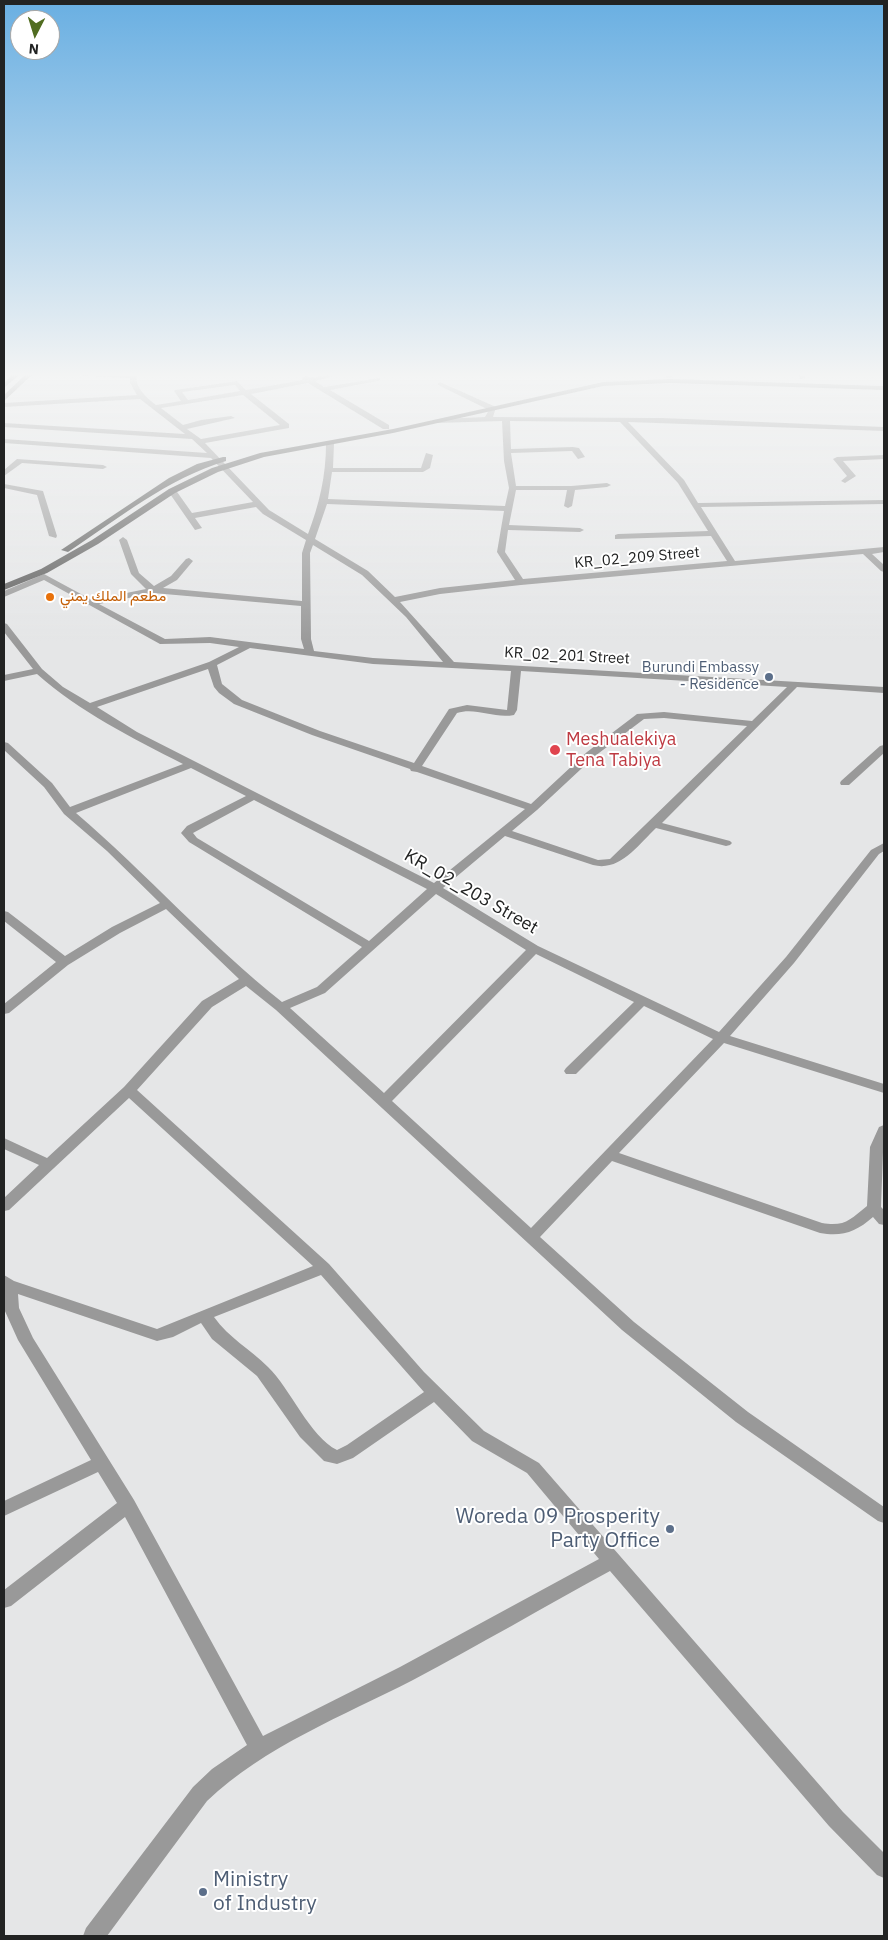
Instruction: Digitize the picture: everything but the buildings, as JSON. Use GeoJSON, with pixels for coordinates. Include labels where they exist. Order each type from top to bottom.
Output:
{"type":"FeatureCollection","features":[{"type":"Feature","properties":{"kind":"main road"},"geometry":{"type":"LineString","coordinates":[[47,559],[65,550],[172,480],[203,465]]}},
{"type":"Feature","properties":{"kind":"main road"},"geometry":{"type":"LineString","coordinates":[[4,587],[44,574],[172,491],[229,465]]}},
{"type":"Feature","properties":{"kind":"main road"},"geometry":{"type":"LineString","coordinates":[[4,578],[32,567]]}},
{"type":"Feature","properties":{"kind":"street"},"geometry":{"type":"LineString","coordinates":[[4,474],[15,465]]}},
{"type":"Feature","properties":{"kind":"street"},"geometry":{"type":"LineString","coordinates":[[81,465],[103,467]]}},
{"type":"Feature","properties":{"kind":"street"},"geometry":{"type":"LineString","coordinates":[[310,652],[306,639],[306,553],[324,501],[328,465]]}},
{"type":"Feature","properties":{"kind":"street"},"geometry":{"type":"LineString","coordinates":[[328,470],[423,470],[427,465]]}},
{"type":"Feature","properties":{"kind":"street"},"geometry":{"type":"LineString","coordinates":[[510,465],[513,488],[504,527],[501,552],[521,582]]}},
{"type":"Feature","properties":{"kind":"street"},"geometry":{"type":"LineString","coordinates":[[664,465],[681,482],[697,505],[732,563]]}},
{"type":"Feature","properties":{"kind":"street"},"geometry":{"type":"LineString","coordinates":[[841,465],[852,476],[845,481]]}},
{"type":"Feature","properties":{"kind":"street"},"geometry":{"type":"LineString","coordinates":[[224,466],[257,504],[272,517],[366,573],[409,615],[452,666]]}},
{"type":"Feature","properties":{"kind":"street"},"geometry":{"type":"LineString","coordinates":[[513,488],[571,488],[607,485]]}},
{"type":"Feature","properties":{"kind":"street"},"geometry":{"type":"LineString","coordinates":[[4,486],[40,493],[53,536]]}},
{"type":"Feature","properties":{"kind":"street"},"geometry":{"type":"LineString","coordinates":[[568,506],[571,488]]}},
{"type":"Feature","properties":{"kind":"street"},"geometry":{"type":"LineString","coordinates":[[172,491],[198,528]]}},
{"type":"Feature","properties":{"kind":"street"},"geometry":{"type":"LineString","coordinates":[[324,501],[509,509]]}},
{"type":"Feature","properties":{"kind":"street"},"geometry":{"type":"LineString","coordinates":[[697,505],[884,502]]}},
{"type":"Feature","properties":{"kind":"street"},"geometry":{"type":"LineString","coordinates":[[190,516],[257,504]]}},
{"type":"Feature","properties":{"kind":"street"},"geometry":{"type":"LineString","coordinates":[[504,527],[580,530]]}},
{"type":"Feature","properties":{"kind":"street"},"geometry":{"type":"LineString","coordinates":[[618,537],[712,532]]}},
{"type":"Feature","properties":{"kind":"street"},"geometry":{"type":"LineString","coordinates":[[123,540],[135,574],[154,590]]}},
{"type":"Feature","properties":{"kind":"street","name":"KR_02_209 Street"},"geometry":{"type":"LineString","coordinates":[[394,600],[440,591],[521,582],[884,550]]}},
{"type":"Feature","properties":{"kind":"street"},"geometry":{"type":"LineString","coordinates":[[865,552],[884,569]]}},
{"type":"Feature","properties":{"kind":"street"},"geometry":{"type":"LineString","coordinates":[[154,590],[174,578],[189,561]]}},
{"type":"Feature","properties":{"kind":"street"},"geometry":{"type":"LineString","coordinates":[[4,594],[44,574]]}},
{"type":"Feature","properties":{"kind":"street","name":"KR_02_201 Street"},"geometry":{"type":"LineString","coordinates":[[44,574],[89,603],[163,642],[210,640],[373,661],[884,690]]}},
{"type":"Feature","properties":{"kind":"street"},"geometry":{"type":"LineString","coordinates":[[89,603],[154,590],[305,604]]}},
{"type":"Feature","properties":{"kind":"street","name":"KR_02_203 Street"},"geometry":{"type":"LineString","coordinates":[[4,626],[39,671],[88,707],[133,734],[435,888],[534,948],[721,1038],[884,1089]]}},
{"type":"Feature","properties":{"kind":"street"},"geometry":{"type":"LineString","coordinates":[[88,707],[212,664],[249,644]]}},
{"type":"Feature","properties":{"kind":"street"},"geometry":{"type":"LineString","coordinates":[[212,664],[217,685],[222,692],[238,702],[316,734],[533,808]]}},
{"type":"Feature","properties":{"kind":"street"},"geometry":{"type":"LineString","coordinates":[[415,769],[453,711],[459,708],[470,708],[510,713],[512,710],[516,669]]}},
{"type":"Feature","properties":{"kind":"street"},"geometry":{"type":"LineString","coordinates":[[4,678],[39,671]]}},
{"type":"Feature","properties":{"kind":"street"},"geometry":{"type":"LineString","coordinates":[[503,832],[597,863],[606,864],[614,861],[654,824],[795,684]]}},
{"type":"Feature","properties":{"kind":"street"},"geometry":{"type":"LineString","coordinates":[[281,1007],[322,990],[435,888],[533,808],[591,754],[641,716],[664,715],[756,724]]}},
{"type":"Feature","properties":{"kind":"street"},"geometry":{"type":"LineString","coordinates":[[4,745],[48,785],[68,812],[111,849],[247,980],[281,1007],[628,1326],[678,1368],[742,1417],[884,1516]]}},
{"type":"Feature","properties":{"kind":"street"},"geometry":{"type":"LineString","coordinates":[[845,783],[884,748]]}},
{"type":"Feature","properties":{"kind":"street"},"geometry":{"type":"LineString","coordinates":[[68,812],[192,764]]}},
{"type":"Feature","properties":{"kind":"street"},"geometry":{"type":"LineString","coordinates":[[254,796],[191,828],[187,833],[193,840],[371,947]]}},
{"type":"Feature","properties":{"kind":"street"},"geometry":{"type":"LineString","coordinates":[[654,824],[726,844]]}},
{"type":"Feature","properties":{"kind":"street"},"geometry":{"type":"LineString","coordinates":[[532,1236],[721,1038],[790,960],[875,852],[884,846]]}},
{"type":"Feature","properties":{"kind":"street"},"geometry":{"type":"LineString","coordinates":[[4,1010],[64,962],[116,930],[167,904]]}},
{"type":"Feature","properties":{"kind":"street"},"geometry":{"type":"LineString","coordinates":[[4,916],[64,962]]}},
{"type":"Feature","properties":{"kind":"street"},"geometry":{"type":"LineString","coordinates":[[384,1101],[534,948]]}},
{"type":"Feature","properties":{"kind":"street"},"geometry":{"type":"LineString","coordinates":[[4,1206],[129,1090],[207,1004],[247,980]]}},
{"type":"Feature","properties":{"kind":"street"},"geometry":{"type":"LineString","coordinates":[[571,1071],[642,1001]]}},
{"type":"Feature","properties":{"kind":"street"},"geometry":{"type":"LineString","coordinates":[[129,1090],[324,1268],[435,1393],[478,1436],[533,1468],[830,1811],[884,1868]]}},
{"type":"Feature","properties":{"kind":"street"},"geometry":{"type":"LineString","coordinates":[[609,1155],[820,1228],[842,1231],[879,1214],[877,1147],[884,1130]]}},
{"type":"Feature","properties":{"kind":"street"},"geometry":{"type":"LineString","coordinates":[[4,1143],[50,1165]]}},
{"type":"Feature","properties":{"kind":"street"},"geometry":{"type":"LineString","coordinates":[[259,1748],[128,1506],[26,1340],[11,1308],[7,1283],[157,1335],[167,1333],[204,1315],[324,1268]]}},
{"type":"Feature","properties":{"kind":"street"},"geometry":{"type":"LineString","coordinates":[[204,1315],[218,1335],[263,1372],[306,1432],[330,1456],[341,1457],[353,1450],[435,1393]]}},
{"type":"Feature","properties":{"kind":"street"},"geometry":{"type":"LineString","coordinates":[[4,1509],[102,1462]]}},
{"type":"Feature","properties":{"kind":"street"},"geometry":{"type":"LineString","coordinates":[[4,1600],[128,1506]]}},
{"type":"Feature","properties":{"kind":"street"},"geometry":{"type":"LineString","coordinates":[[94,1936],[200,1794],[218,1776],[259,1748],[407,1673],[612,1561]]}},
{"type":"Feature","properties":{"kind":"place","name":"مطعم الملك يمني"},"geometry":{"type":"Point","coordinates":[50,597]}},
{"type":"Feature","properties":{"kind":"place","name":"Burundi Embassy - Residence"},"geometry":{"type":"Point","coordinates":[769,677]}},
{"type":"Feature","properties":{"kind":"place","name":"Meshualekiya Tena Tabiya"},"geometry":{"type":"Point","coordinates":[555,750]}},
{"type":"Feature","properties":{"kind":"place","name":"Woreda 09 Prosperity Party Office"},"geometry":{"type":"Point","coordinates":[670,1529]}},
{"type":"Feature","properties":{"kind":"place","name":"Ministry of Industry"},"geometry":{"type":"Point","coordinates":[203,1892]}}]}
